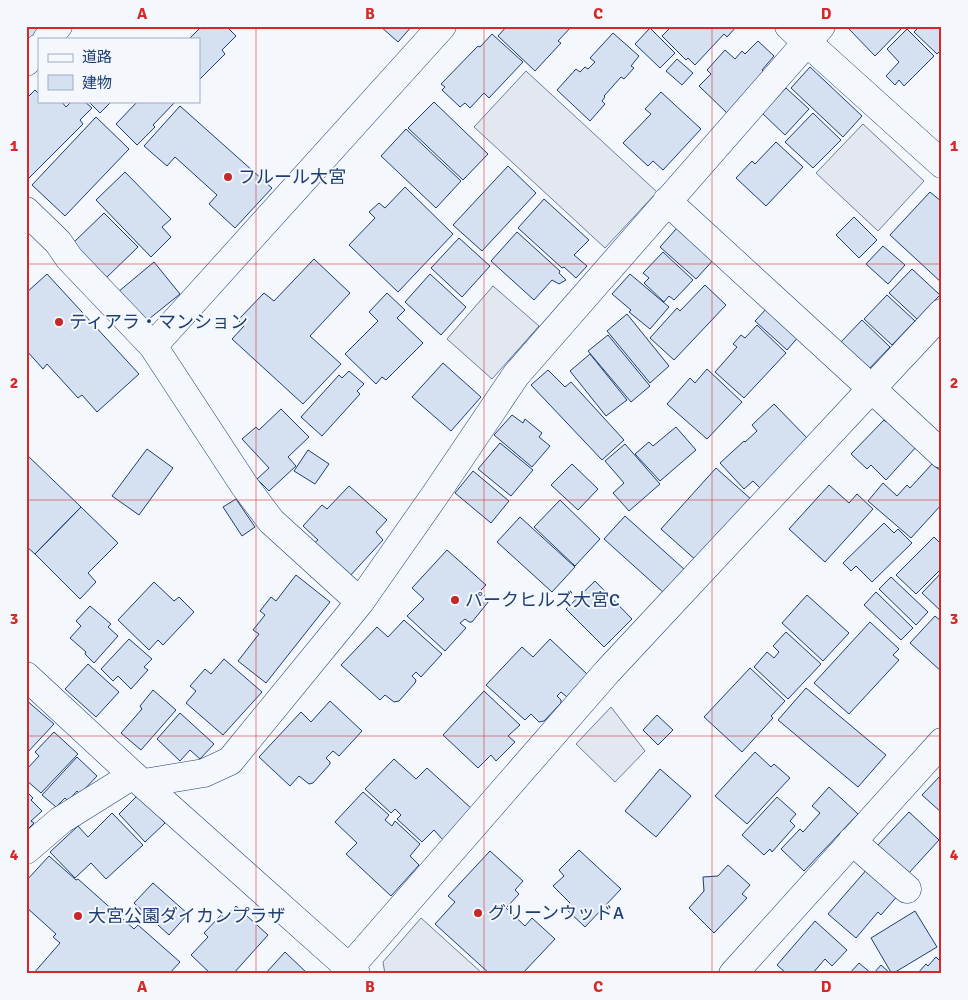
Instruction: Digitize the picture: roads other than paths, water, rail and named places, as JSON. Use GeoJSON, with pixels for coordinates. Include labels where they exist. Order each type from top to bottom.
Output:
{"type":"FeatureCollection","features":[{"type":"Feature","properties":{"kind":"street"},"geometry":{"type":"LineString","coordinates":[[48,38],[58,26]]}},
{"type":"Feature","properties":{"kind":"street"},"geometry":{"type":"LineString","coordinates":[[154,346],[442,26]]}},
{"type":"Feature","properties":{"kind":"street"},"geometry":{"type":"LineString","coordinates":[[26,850],[61,820],[138,779],[204,773],[230,761],[360,602],[435,496],[516,375],[667,201],[805,32],[942,164]]}},
{"type":"Feature","properties":{"kind":"street"},"geometry":{"type":"LineString","coordinates":[[26,62],[38,49]]}},
{"type":"Feature","properties":{"kind":"street"},"geometry":{"type":"LineString","coordinates":[[667,201],[942,454]]}},
{"type":"Feature","properties":{"kind":"street"},"geometry":{"type":"LineString","coordinates":[[26,211],[58,242],[69,258],[154,346],[244,485],[271,521],[360,602]]}},
{"type":"Feature","properties":{"kind":"street"},"geometry":{"type":"LineString","coordinates":[[26,676],[350,972],[607,672],[942,313]]}},
{"type":"Feature","properties":{"kind":"street"},"geometry":{"type":"LineString","coordinates":[[734,974],[852,841],[941,745]]}},
{"type":"Feature","properties":{"kind":"street"},"geometry":{"type":"LineString","coordinates":[[852,841],[907,889]]}},
{"type":"Feature","properties":{"kind":"place","name":"フルール大宮"},"geometry":{"type":"Point","coordinates":[228,177]}},
{"type":"Feature","properties":{"kind":"place","name":"ティアラ・マンション"},"geometry":{"type":"Point","coordinates":[59,322]}},
{"type":"Feature","properties":{"kind":"place","name":"パークヒルズ大宮C"},"geometry":{"type":"Point","coordinates":[455,600]}},
{"type":"Feature","properties":{"kind":"place","name":"グリーンウッドA"},"geometry":{"type":"Point","coordinates":[478,913]}},
{"type":"Feature","properties":{"kind":"place","name":"大宮公園ダイカンプラザ"},"geometry":{"type":"Point","coordinates":[78,916]}}]}
